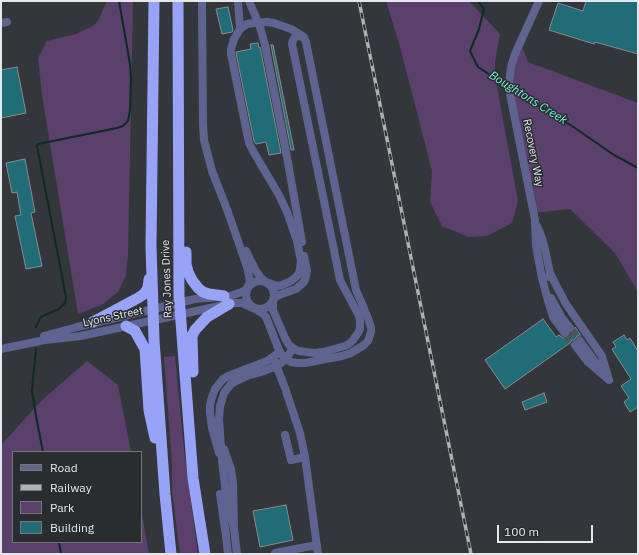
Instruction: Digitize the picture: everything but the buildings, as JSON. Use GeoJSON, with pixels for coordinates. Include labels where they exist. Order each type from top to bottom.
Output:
{"type":"FeatureCollection","features":[{"type":"Feature","properties":{"kind":"highway","name":"Ray Jones Drive"},"geometry":{"type":"LineString","coordinates":[[154,1],[153,315],[165,494],[171,554]]}},
{"type":"Feature","properties":{"kind":"highway","name":"Ray Jones Drive"},"geometry":{"type":"LineString","coordinates":[[178,1],[180,314],[193,478],[201,537],[205,554]]}},
{"type":"Feature","properties":{"kind":"highway"},"geometry":{"type":"LineString","coordinates":[[178,168],[185,193],[186,264],[188,272],[192,280],[203,292],[226,300],[207,317],[195,330],[192,336],[197,445],[193,478]]}},
{"type":"Feature","properties":{"kind":"highway"},"geometry":{"type":"LineString","coordinates":[[91,323],[144,294],[148,288],[152,269]]}},
{"type":"Feature","properties":{"kind":"highway"},"geometry":{"type":"LineString","coordinates":[[126,326],[135,331],[145,349],[149,410],[165,494]]}},
{"type":"Feature","properties":{"kind":"street"},"geometry":{"type":"LineString","coordinates":[[202,1],[204,140],[212,171],[248,271],[250,281],[246,297],[247,301],[254,308],[262,312],[266,317],[276,354],[276,366],[300,433],[305,457],[318,554]]}},
{"type":"Feature","properties":{"kind":"street"},"geometry":{"type":"LineString","coordinates":[[238,1],[240,29]]}},
{"type":"Feature","properties":{"kind":"street"},"geometry":{"type":"LineString","coordinates":[[249,1],[258,22],[267,52],[307,271],[304,282],[299,287],[279,295],[268,307],[264,309],[260,310],[254,308]]}},
{"type":"Feature","properties":{"kind":"street","name":"Recovery Way"},"geometry":{"type":"LineString","coordinates":[[539,1],[513,58],[509,84],[535,220],[542,238],[546,268]]}},
{"type":"Feature","properties":{"kind":"street"},"geometry":{"type":"LineString","coordinates":[[248,288],[252,283],[261,280],[277,286],[291,281],[299,273],[301,261],[297,241],[287,212],[250,143],[230,54],[234,39],[240,29],[247,24],[258,22],[274,23],[296,32],[304,38],[306,42],[354,279],[371,328],[370,337],[364,345],[358,350],[342,356],[305,363],[291,362],[276,354]]}},
{"type":"Feature","properties":{"kind":"street"},"geometry":{"type":"LineString","coordinates":[[228,212],[256,271],[274,290],[273,310],[289,345],[296,350],[314,353],[323,352],[349,344],[360,329],[360,320],[340,283],[292,44],[296,37],[300,36],[304,38]]}},
{"type":"Feature","properties":{"kind":"street"},"geometry":{"type":"LineString","coordinates":[[546,268],[551,298],[567,331],[553,317],[550,308],[546,268]]}},
{"type":"Feature","properties":{"kind":"street"},"geometry":{"type":"LineString","coordinates":[[546,268],[566,304],[602,356],[609,380],[588,362],[577,343]]}},
{"type":"Feature","properties":{"kind":"street"},"geometry":{"type":"LineString","coordinates":[[340,283],[343,286],[348,287],[353,283],[354,279]]}},
{"type":"Feature","properties":{"kind":"street","name":"Lyons Street"},"geometry":{"type":"LineString","coordinates":[[1,345],[91,323],[153,315],[180,314],[226,300],[230,296],[245,291],[248,288]]}},
{"type":"Feature","properties":{"kind":"street","name":"Lyons Street"},"geometry":{"type":"LineString","coordinates":[[1,349],[45,340],[81,336],[126,326],[180,302],[195,298],[226,300],[254,308]]}},
{"type":"Feature","properties":{"kind":"street"},"geometry":{"type":"LineString","coordinates":[[228,554],[221,503],[218,439],[220,406],[224,393],[231,384],[242,378],[276,366],[286,359],[293,348]]}},
{"type":"Feature","properties":{"kind":"street"},"geometry":{"type":"LineString","coordinates":[[237,554],[234,529],[234,492],[232,476],[218,439],[212,428],[210,406],[212,395],[218,384],[228,376],[267,361],[276,354],[293,348]]}},
{"type":"Feature","properties":{"kind":"street"},"geometry":{"type":"LineString","coordinates":[[285,435],[291,460],[305,457]]}},
{"type":"Feature","properties":{"kind":"street"},"geometry":{"type":"LineString","coordinates":[[218,439],[226,493],[225,530]]}},
{"type":"Feature","properties":{"kind":"street"},"geometry":{"type":"LineString","coordinates":[[226,502],[234,529]]}},
{"type":"Feature","properties":{"kind":"street"},"geometry":{"type":"LineString","coordinates":[[276,554],[275,552],[317,545]]}},
{"type":"Feature","properties":{"kind":"green space"},"geometry":{"type":"Polygon","coordinates":[[[107,1],[133,1],[128,255],[126,275],[118,292],[103,304],[78,314],[42,95],[38,58],[47,41],[76,34],[93,26],[98,21],[107,1]]]}},
{"type":"Feature","properties":{"kind":"green space"},"geometry":{"type":"Polygon","coordinates":[[[386,1],[469,1],[500,34],[495,62],[495,76],[518,201],[512,223],[487,236],[469,237],[442,226],[430,202],[432,171],[399,43],[386,1]]]}},
{"type":"Feature","properties":{"kind":"green space"},"geometry":{"type":"Polygon","coordinates":[[[520,41],[528,62],[638,103],[638,292],[615,253],[570,209],[533,213],[510,94],[520,41]]]}},
{"type":"Feature","properties":{"kind":"green space"},"geometry":{"type":"Polygon","coordinates":[[[175,356],[184,450],[198,554],[180,554],[172,491],[172,464],[164,357],[175,356]]]}},
{"type":"Feature","properties":{"kind":"green space"},"geometry":{"type":"Polygon","coordinates":[[[87,361],[118,385],[131,451],[12,451],[12,543],[142,543],[142,515],[149,554],[1,554],[1,445],[42,400],[87,361]]]}},
{"type":"Feature","properties":{"kind":"waterway"},"geometry":{"type":"LineString","coordinates":[[36,327],[40,318],[59,309],[65,303],[66,297],[37,146],[38,144],[117,128],[123,126],[128,121],[130,110],[130,64],[119,1]]}},
{"type":"Feature","properties":{"kind":"waterway","name":"Boughtons Creek"},"geometry":{"type":"LineString","coordinates":[[478,1],[484,9],[479,29],[470,51],[478,67],[507,86]]}},
{"type":"Feature","properties":{"kind":"waterway","name":"Boughtons Creek"},"geometry":{"type":"LineString","coordinates":[[512,89],[572,126],[614,155],[638,168]]}},
{"type":"Feature","properties":{"kind":"waterway"},"geometry":{"type":"LineString","coordinates":[[36,349],[32,391],[43,451]]}},
{"type":"Feature","properties":{"kind":"waterway"},"geometry":{"type":"LineString","coordinates":[[59,543],[61,554]]}},
{"type":"Feature","properties":{"kind":"tunnel"},"geometry":{"type":"LineString","coordinates":[[570,328],[580,341]]}},
{"type":"Feature","properties":{"kind":"tunnel"},"geometry":{"type":"LineString","coordinates":[[565,333],[575,345]]}},
{"type":"Feature","properties":{"kind":"railway"},"geometry":{"type":"LineString","coordinates":[[359,1],[471,554]]}}]}
